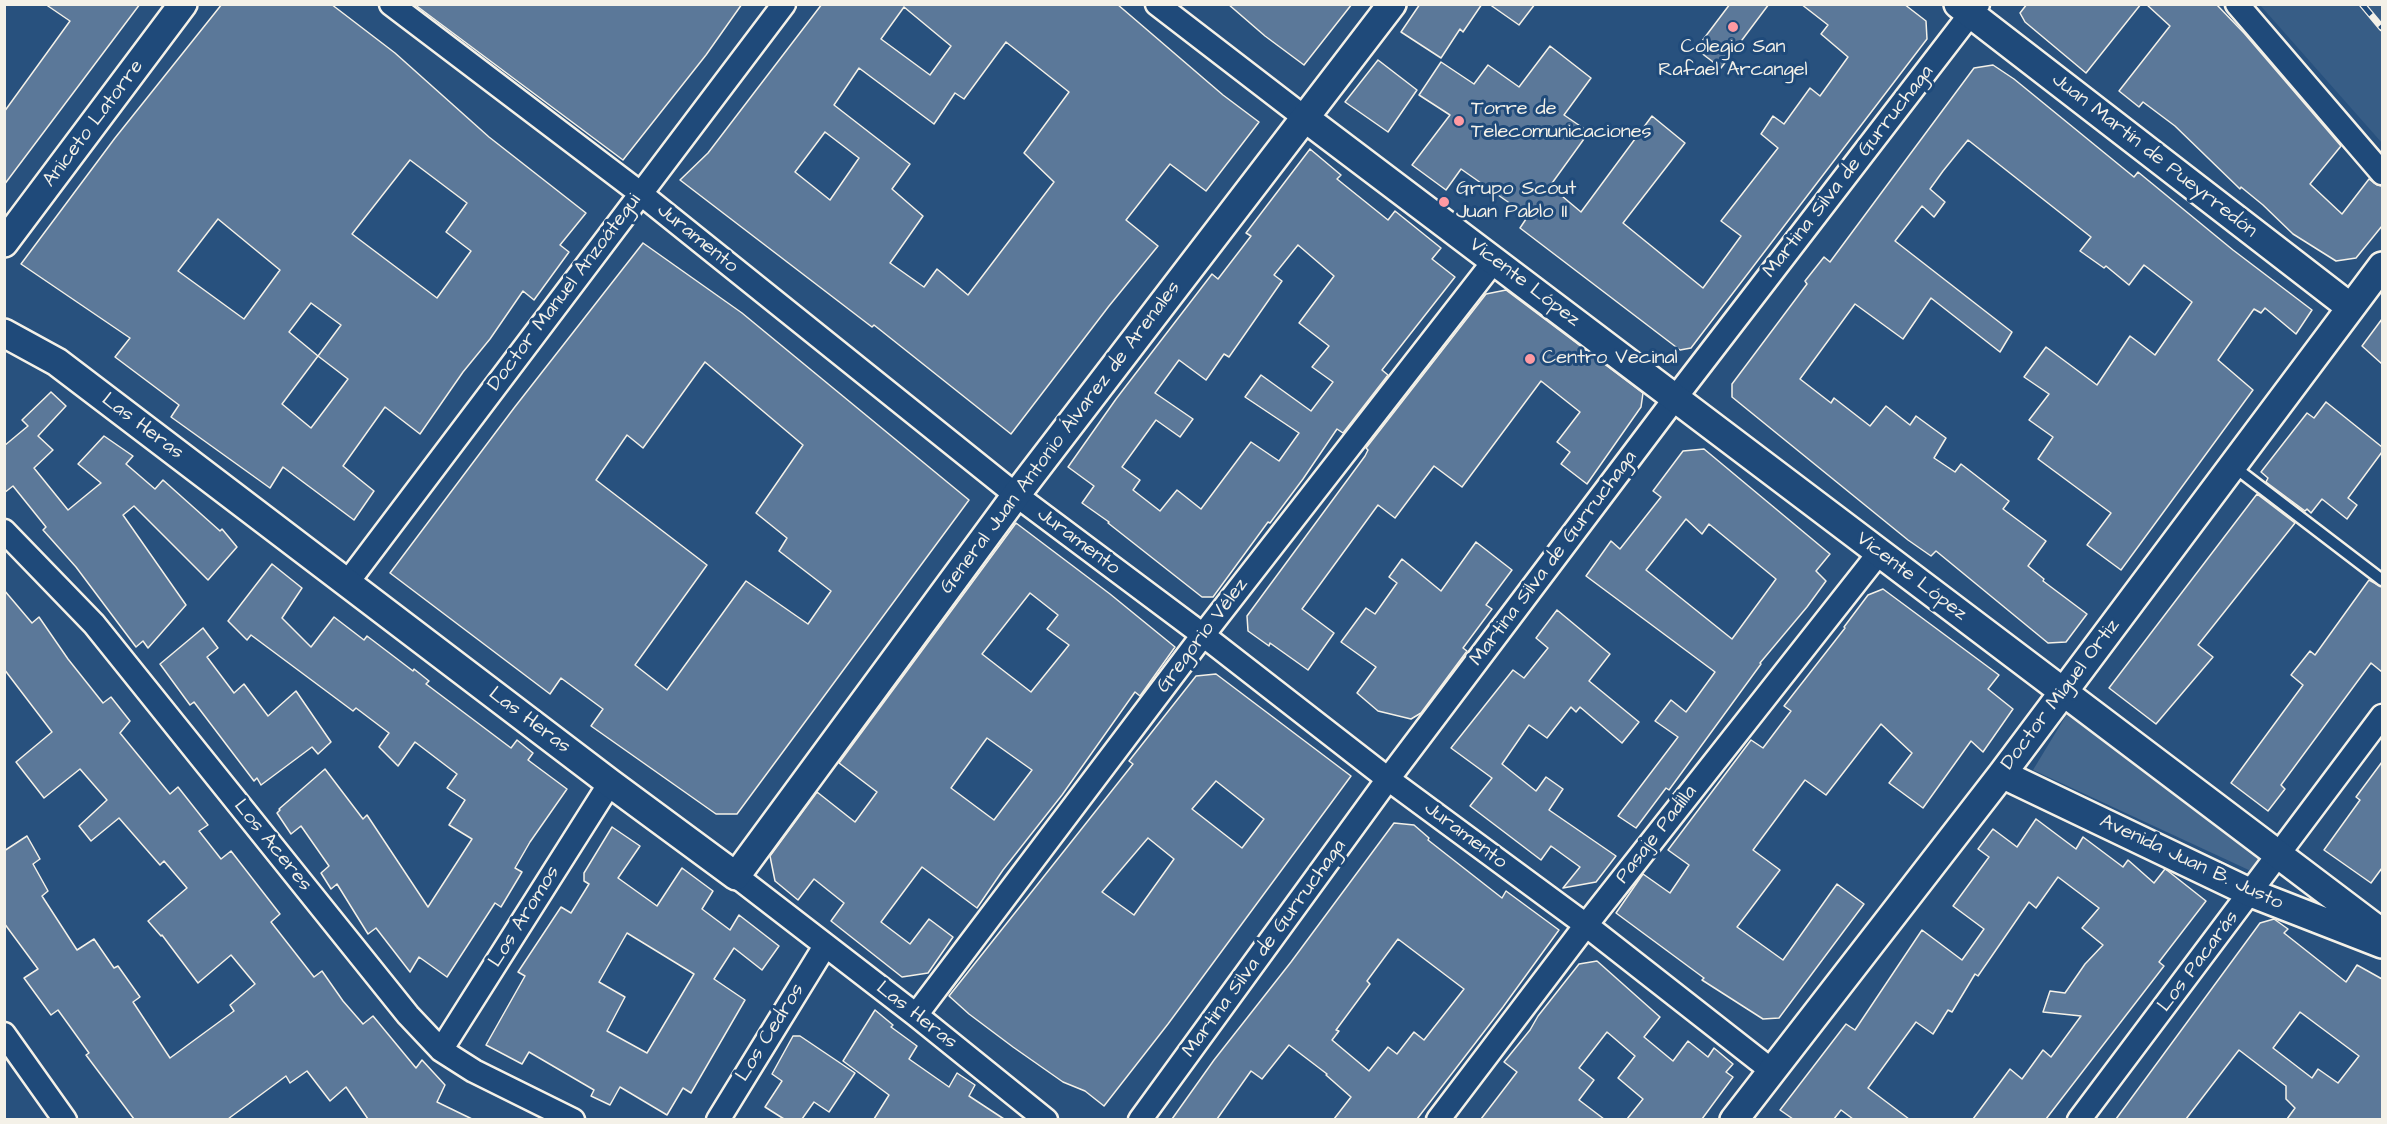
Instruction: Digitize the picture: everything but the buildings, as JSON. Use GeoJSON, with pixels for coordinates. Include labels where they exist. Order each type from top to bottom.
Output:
{"type":"FeatureCollection","features":[{"type":"Feature","properties":{"kind":"street","name":"Aniceto Latorre"},"geometry":{"type":"LineString","coordinates":[[4,243],[183,4]]}},
{"type":"Feature","properties":{"kind":"street","name":"Juramento"},"geometry":{"type":"LineString","coordinates":[[391,4],[640,193],[1016,495],[1203,635],[1388,779],[1586,925],[1772,1070]]}},
{"type":"Feature","properties":{"kind":"street","name":"Doctor Manuel Anzoátegui"},"geometry":{"type":"LineString","coordinates":[[347,583],[784,4]]}},
{"type":"Feature","properties":{"kind":"street","name":"Vicente López"},"geometry":{"type":"LineString","coordinates":[[1157,4],[1879,553],[2064,690]]}},
{"type":"Feature","properties":{"kind":"street","name":"General Juan Antonio Álvarez de Arenales"},"geometry":{"type":"LineString","coordinates":[[736,876],[1016,495],[1392,4]]}},
{"type":"Feature","properties":{"kind":"street"},"geometry":{"type":"LineString","coordinates":[[2236,4],[2382,173]]}},
{"type":"Feature","properties":{"kind":"street","name":"Juan Martín de Pueyrredón"},"geometry":{"type":"LineString","coordinates":[[1969,8],[2350,307]]}},
{"type":"Feature","properties":{"kind":"street","name":"Martina Silva de Gurruchaga"},"geometry":{"type":"LineString","coordinates":[[1140,1119],[1388,779],[1969,8]]}},
{"type":"Feature","properties":{"kind":"street","name":"Gregorio Vélez"},"geometry":{"type":"LineString","coordinates":[[916,1015],[1203,635],[1494,261]]}},
{"type":"Feature","properties":{"kind":"street","name":"Doctor Miguel Ortiz"},"geometry":{"type":"LineString","coordinates":[[1734,1119],[2002,774],[2382,266]]}},
{"type":"Feature","properties":{"kind":"street","name":"Las Heras"},"geometry":{"type":"LineString","coordinates":[[4,333],[57,362],[610,783],[736,876],[916,1015],[1037,1117]]}},
{"type":"Feature","properties":{"kind":"street","name":"Los Aceres"},"geometry":{"type":"LineString","coordinates":[[4,531],[94,624],[408,1016],[441,1050],[474,1071],[573,1119]]}},
{"type":"Feature","properties":{"kind":"street","name":"Pasaje Padilla"},"geometry":{"type":"LineString","coordinates":[[1438,1119],[1586,925],[1879,553]]}},
{"type":"Feature","properties":{"kind":"street","name":"Avenida Juan B. Justo"},"geometry":{"type":"LineString","coordinates":[[2064,690],[2382,933]]}},
{"type":"Feature","properties":{"kind":"street","name":"Los Pacarás"},"geometry":{"type":"LineString","coordinates":[[2079,1119],[2382,716]]}},
{"type":"Feature","properties":{"kind":"street","name":"Avenida Juan B. Justo"},"geometry":{"type":"LineString","coordinates":[[2002,774],[2251,893],[2382,944]]}},
{"type":"Feature","properties":{"kind":"street","name":"Los Aromos"},"geometry":{"type":"LineString","coordinates":[[441,1050],[610,783]]}},
{"type":"Feature","properties":{"kind":"street","name":"Los Cedros"},"geometry":{"type":"LineString","coordinates":[[718,1119],[825,946]]}},
{"type":"Feature","properties":{"kind":"street"},"geometry":{"type":"LineString","coordinates":[[4,1034],[65,1119]]}},
{"type":"Feature","properties":{"kind":"lane"},"geometry":{"type":"LineString","coordinates":[[2233,466],[2382,580]]}},
{"type":"Feature","properties":{"kind":"shaded area"},"geometry":{"type":"Polygon","coordinates":[[[2260,5],[2382,5],[2382,143],[2260,5]]]}},
{"type":"Feature","properties":{"kind":"shaded area"},"geometry":{"type":"Polygon","coordinates":[[[2070,709],[2264,855],[2251,871],[2033,770],[2070,709]]]}},
{"type":"Feature","properties":{"kind":"railway"},"geometry":{"type":"LineString","coordinates":[[2362,4],[2382,28]]}},
{"type":"Feature","properties":{"kind":"place","name":"Colegio San Rafael Arcangel"},"geometry":{"type":"Point","coordinates":[1733,27]}},
{"type":"Feature","properties":{"kind":"place","name":"Torre de Telecomunicaciones"},"geometry":{"type":"Point","coordinates":[1459,121]}},
{"type":"Feature","properties":{"kind":"place","name":"Grupo Scout Juan Pablo II"},"geometry":{"type":"Point","coordinates":[1444,202]}},
{"type":"Feature","properties":{"kind":"place","name":"Centro Vecinal"},"geometry":{"type":"Point","coordinates":[1530,359]}}]}
